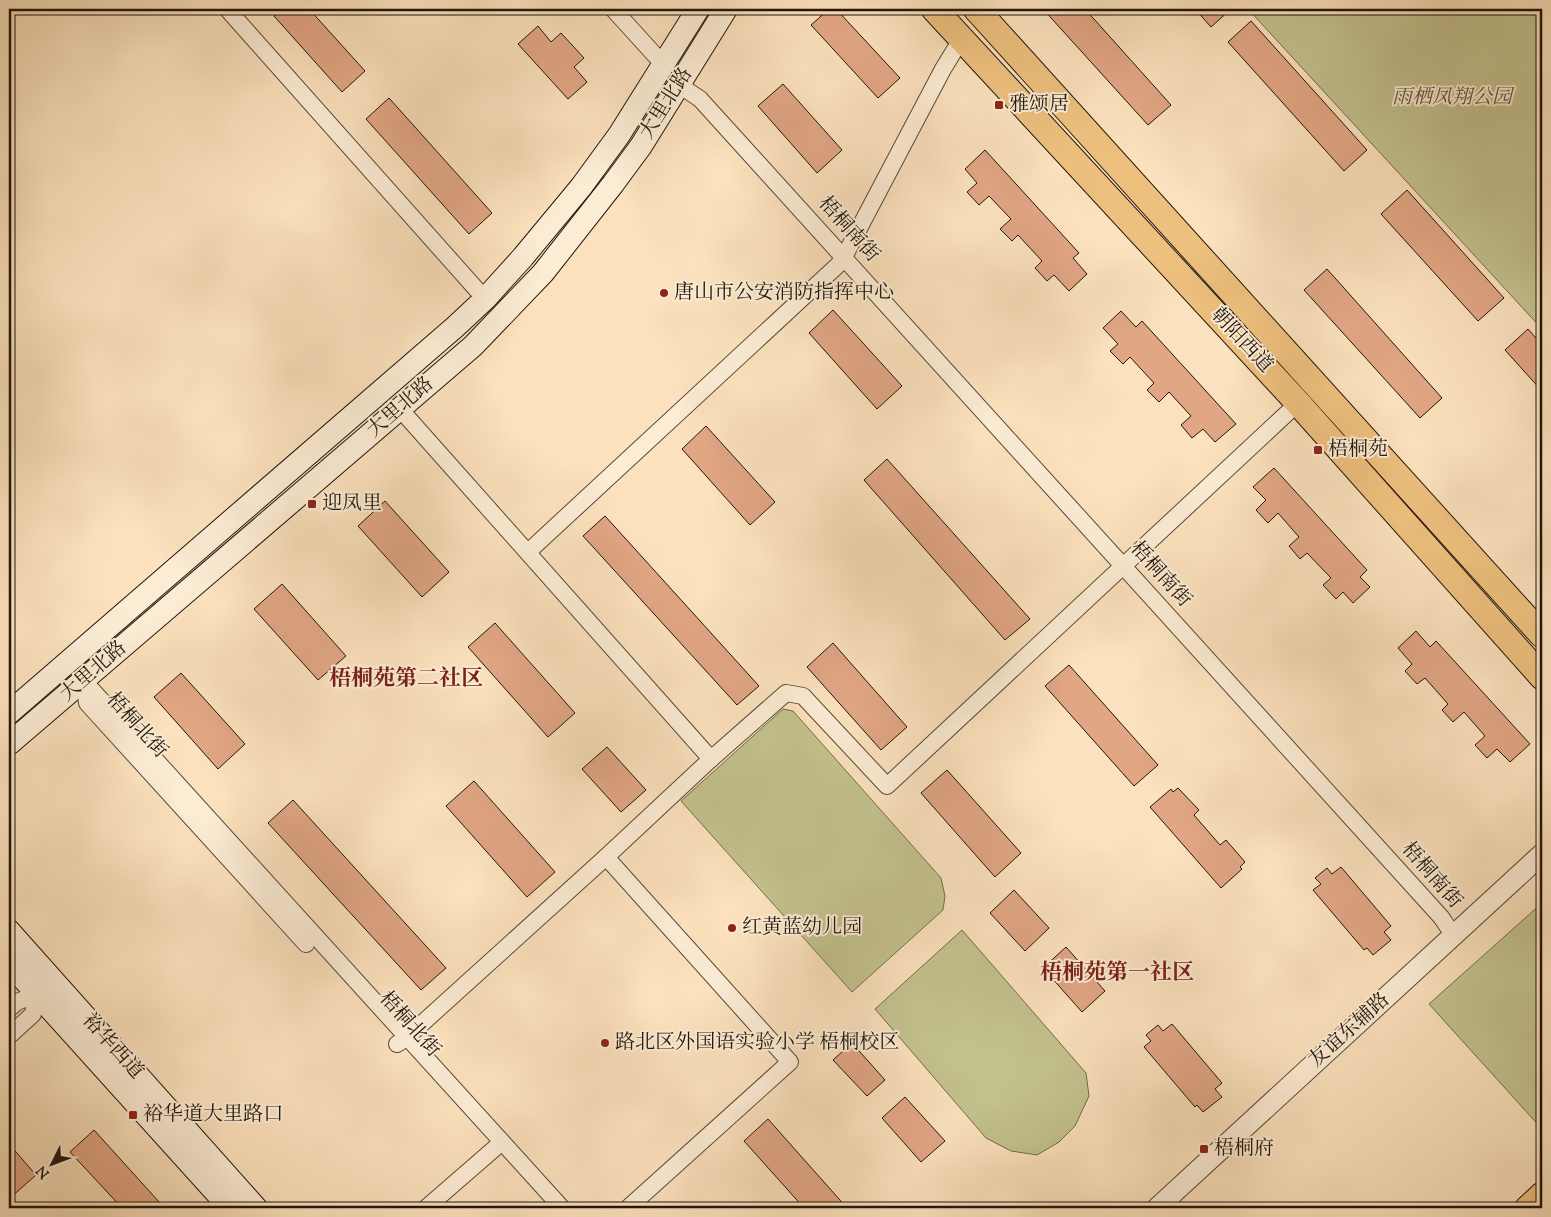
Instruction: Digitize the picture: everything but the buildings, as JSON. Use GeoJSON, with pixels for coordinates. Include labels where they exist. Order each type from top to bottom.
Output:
{"type":"FeatureCollection","features":[{"type":"Feature","properties":{"kind":"main road","name":"大里北路"},"geometry":{"type":"LineString","coordinates":[[9,713],[485,299],[523,257],[581,187],[619,135],[698,9]]}},
{"type":"Feature","properties":{"kind":"main road","name":"大里北路"},"geometry":{"type":"LineString","coordinates":[[9,744],[473,346],[543,273],[575,234],[641,146],[726,9]]}},
{"type":"Feature","properties":{"kind":"main road","name":"朝阳西道"},"geometry":{"type":"LineString","coordinates":[[934,9],[1298,403],[1542,677]]}},
{"type":"Feature","properties":{"kind":"main road","name":"朝阳西道"},"geometry":{"type":"LineString","coordinates":[[976,9],[1542,635]]}},
{"type":"Feature","properties":{"kind":"main road"},"geometry":{"type":"LineString","coordinates":[[1298,403],[1317,385]]}},
{"type":"Feature","properties":{"kind":"main road","name":"裕华西道"},"geometry":{"type":"LineString","coordinates":[[9,931],[256,1208]]}},
{"type":"Feature","properties":{"kind":"main road","name":"裕华西道"},"geometry":{"type":"LineString","coordinates":[[9,963],[230,1208]]}},
{"type":"Feature","properties":{"kind":"main road"},"geometry":{"type":"LineString","coordinates":[[1528,1208],[1542,1195]]}},
{"type":"Feature","properties":{"kind":"street"},"geometry":{"type":"LineString","coordinates":[[229,9],[485,299]]}},
{"type":"Feature","properties":{"kind":"street"},"geometry":{"type":"LineString","coordinates":[[613,9],[663,64]]}},
{"type":"Feature","properties":{"kind":"street"},"geometry":{"type":"LineString","coordinates":[[528,552],[841,261],[943,69],[962,38]]}},
{"type":"Feature","properties":{"kind":"street","name":"梧桐南街"},"geometry":{"type":"LineString","coordinates":[[679,86],[695,107],[841,261],[1436,921],[1454,936]]}},
{"type":"Feature","properties":{"kind":"street"},"geometry":{"type":"LineString","coordinates":[[402,1041],[786,693],[803,696],[887,786],[1298,403]]}},
{"type":"Feature","properties":{"kind":"street"},"geometry":{"type":"LineString","coordinates":[[400,409],[711,759]]}},
{"type":"Feature","properties":{"kind":"street","name":"梧桐北街"},"geometry":{"type":"LineString","coordinates":[[84,681],[402,1041],[497,1145],[562,1208]]}},
{"type":"Feature","properties":{"kind":"street","name":"友谊东辅路"},"geometry":{"type":"LineString","coordinates":[[1157,1208],[1542,854]]}},
{"type":"Feature","properties":{"kind":"street"},"geometry":{"type":"LineString","coordinates":[[606,857],[790,1062],[628,1208]]}},
{"type":"Feature","properties":{"kind":"street"},"geometry":{"type":"LineString","coordinates":[[9,1009],[16,1002],[37,994]]}},
{"type":"Feature","properties":{"kind":"street"},"geometry":{"type":"LineString","coordinates":[[9,1036],[33,1014],[37,994]]}},
{"type":"Feature","properties":{"kind":"street"},"geometry":{"type":"LineString","coordinates":[[426,1208],[497,1145]]}},
{"type":"Feature","properties":{"kind":"street","name":"梧桐北街"},"geometry":{"type":"LineString","coordinates":[[497,1145],[547,1208]]}},
{"type":"Feature","properties":{"kind":"green space","name":"雨栖凤翔公园"},"geometry":{"type":"Polygon","coordinates":[[[1248,9],[1542,9],[1542,329],[1248,9]]]}},
{"type":"Feature","properties":{"kind":"green space"},"geometry":{"type":"Polygon","coordinates":[[[783,709],[793,711],[941,878],[945,896],[943,910],[852,992],[681,801],[783,709]]]}},
{"type":"Feature","properties":{"kind":"green space"},"geometry":{"type":"Polygon","coordinates":[[[1542,903],[1542,1129],[1429,1004],[1542,903]]]}},
{"type":"Feature","properties":{"kind":"green space"},"geometry":{"type":"Polygon","coordinates":[[[962,930],[1086,1073],[1089,1096],[1075,1126],[1059,1142],[1037,1155],[1011,1151],[986,1138],[875,1009],[962,930]]]}},
{"type":"Feature","properties":{"kind":"place","name":"雅颂居"},"geometry":{"type":"Point","coordinates":[999,105]}},
{"type":"Feature","properties":{"kind":"place","name":"唐山市公安消防指挥中心"},"geometry":{"type":"Point","coordinates":[664,293]}},
{"type":"Feature","properties":{"kind":"place","name":"梧桐苑"},"geometry":{"type":"Point","coordinates":[1318,450]}},
{"type":"Feature","properties":{"kind":"place","name":"迎凤里"},"geometry":{"type":"Point","coordinates":[312,504]}},
{"type":"Feature","properties":{"kind":"place","name":"红黄蓝幼儿园"},"geometry":{"type":"Point","coordinates":[732,928]}},
{"type":"Feature","properties":{"kind":"place","name":"路北区外国语实验小学 梧桐校区"},"geometry":{"type":"Point","coordinates":[605,1043]}},
{"type":"Feature","properties":{"kind":"place","name":"裕华道大里路口"},"geometry":{"type":"Point","coordinates":[133,1115]}},
{"type":"Feature","properties":{"kind":"place","name":"梧桐府"},"geometry":{"type":"Point","coordinates":[1204,1149]}},
{"type":"Feature","properties":{"kind":"district","name":"梧桐苑第二社区"},"geometry":{"type":"Point","coordinates":[406,680]}},
{"type":"Feature","properties":{"kind":"district","name":"梧桐苑第一社区"},"geometry":{"type":"Point","coordinates":[1117,974]}}]}
